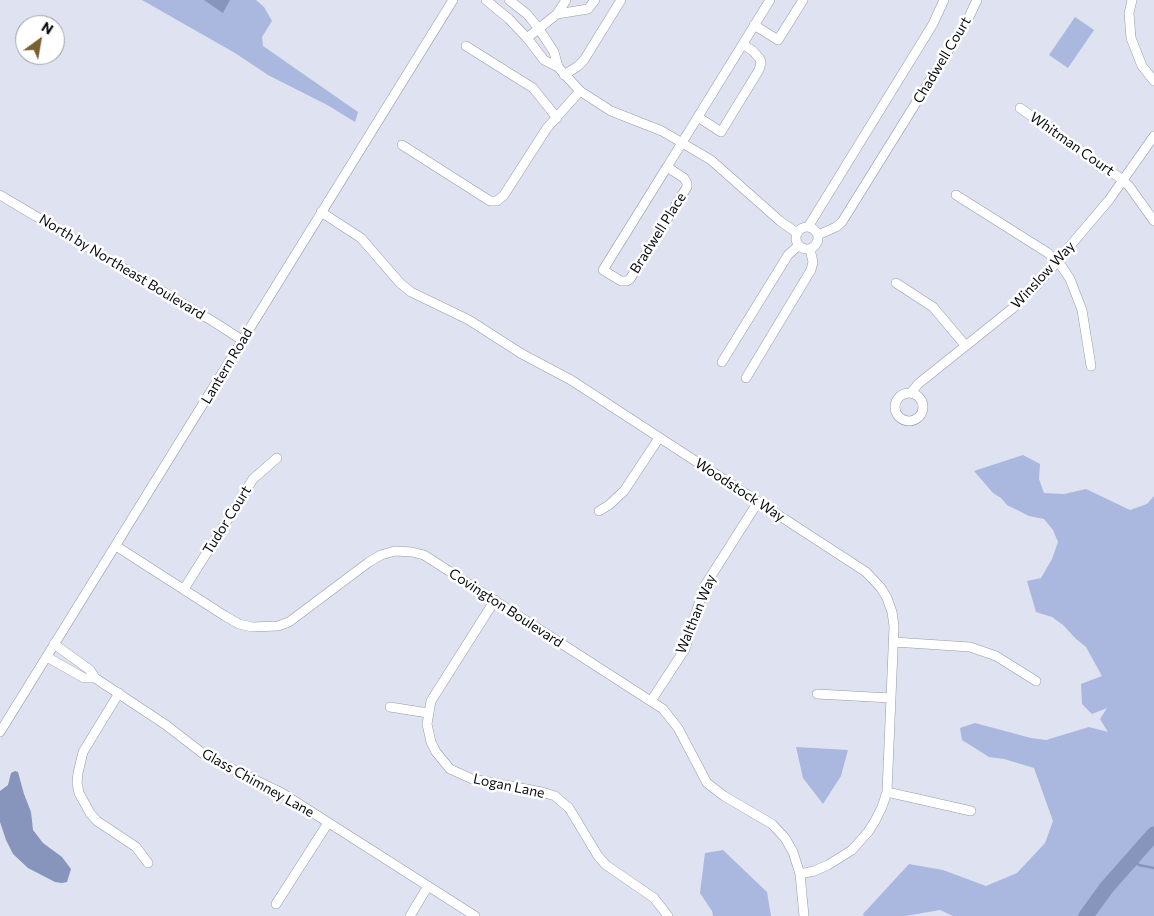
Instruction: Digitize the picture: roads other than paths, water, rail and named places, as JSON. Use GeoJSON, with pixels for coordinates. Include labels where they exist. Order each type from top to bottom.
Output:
{"type":"FeatureCollection","features":[{"type":"Feature","properties":{"kind":"street","name":"Lantern Road"},"geometry":{"type":"LineString","coordinates":[[0,732],[453,0]]}},
{"type":"Feature","properties":{"kind":"street"},"geometry":{"type":"LineString","coordinates":[[486,0],[509,19],[544,60],[561,71],[580,91],[611,111],[657,128],[710,160],[780,221],[797,233]]}},
{"type":"Feature","properties":{"kind":"street"},"geometry":{"type":"LineString","coordinates":[[509,0],[526,14],[539,29],[554,52],[561,71]]}},
{"type":"Feature","properties":{"kind":"street"},"geometry":{"type":"LineString","coordinates":[[527,38],[557,14],[566,0]]}},
{"type":"Feature","properties":{"kind":"street"},"geometry":{"type":"LineString","coordinates":[[557,14],[588,9],[594,0]]}},
{"type":"Feature","properties":{"kind":"street"},"geometry":{"type":"LineString","coordinates":[[561,71],[578,66],[584,60],[621,0]]}},
{"type":"Feature","properties":{"kind":"street","name":"Bradwell Place"},"geometry":{"type":"LineString","coordinates":[[667,167],[684,178],[687,187],[630,279],[621,281],[603,270],[770,0]]}},
{"type":"Feature","properties":{"kind":"street"},"geometry":{"type":"LineString","coordinates":[[754,25],[778,40],[803,0]]}},
{"type":"Feature","properties":{"kind":"street","name":"Chadwell Court"},"geometry":{"type":"LineString","coordinates":[[808,227],[933,24],[944,0]]}},
{"type":"Feature","properties":{"kind":"street","name":"Chadwell Court"},"geometry":{"type":"LineString","coordinates":[[818,234],[836,227],[842,222],[968,19],[977,0]]}},
{"type":"Feature","properties":{"kind":"street"},"geometry":{"type":"LineString","coordinates":[[1132,0],[1129,13],[1131,38],[1142,66],[1154,81]]}},
{"type":"Feature","properties":{"kind":"street"},"geometry":{"type":"LineString","coordinates":[[698,117],[721,132],[761,66],[760,59],[743,44]]}},
{"type":"Feature","properties":{"kind":"street"},"geometry":{"type":"LineString","coordinates":[[466,46],[533,88],[557,118]]}},
{"type":"Feature","properties":{"kind":"street"},"geometry":{"type":"LineString","coordinates":[[402,145],[490,200],[497,202],[504,195],[547,128],[580,91]]}},
{"type":"Feature","properties":{"kind":"street","name":"Whitman Court"},"geometry":{"type":"LineString","coordinates":[[1020,108],[1124,181],[1154,221]]}},
{"type":"Feature","properties":{"kind":"street","name":"Winslow Way"},"geometry":{"type":"LineString","coordinates":[[911,393],[918,384],[1020,302],[1037,285],[1124,181],[1154,136]]}},
{"type":"Feature","properties":{"kind":"street","name":"North by Northeast Boulevard"},"geometry":{"type":"LineString","coordinates":[[0,195],[242,340]]}},
{"type":"Feature","properties":{"kind":"street"},"geometry":{"type":"LineString","coordinates":[[956,195],[1048,253],[1057,261],[1070,279],[1082,310],[1091,366]]}},
{"type":"Feature","properties":{"kind":"street","name":"Woodstock Way"},"geometry":{"type":"LineString","coordinates":[[321,212],[361,238],[394,277],[411,292],[469,320],[522,354],[571,380],[866,572],[874,579],[888,598],[892,612],[894,642],[887,792],[872,826],[852,850],[828,865],[800,874]]}},
{"type":"Feature","properties":{"kind":"street"},"geometry":{"type":"LineString","coordinates":[[808,227],[814,229],[818,234],[816,245],[810,249],[804,249],[796,239],[797,233],[802,228],[808,227]]}},
{"type":"Feature","properties":{"kind":"street"},"geometry":{"type":"LineString","coordinates":[[722,362],[788,255],[799,245]]}},
{"type":"Feature","properties":{"kind":"street"},"geometry":{"type":"LineString","coordinates":[[746,378],[811,270],[813,262],[810,249]]}},
{"type":"Feature","properties":{"kind":"street"},"geometry":{"type":"LineString","coordinates":[[896,283],[933,307],[965,346]]}},
{"type":"Feature","properties":{"kind":"street"},"geometry":{"type":"LineString","coordinates":[[599,511],[609,505],[624,491],[659,438]]}},
{"type":"Feature","properties":{"kind":"street","name":"Tudor Court"},"geometry":{"type":"LineString","coordinates":[[184,589],[253,479],[277,458]]}},
{"type":"Feature","properties":{"kind":"street","name":"Walthan Way"},"geometry":{"type":"LineString","coordinates":[[651,701],[685,649],[704,587],[758,502]]}},
{"type":"Feature","properties":{"kind":"street","name":"Covington Boulevard"},"geometry":{"type":"LineString","coordinates":[[116,546],[239,624],[252,627],[278,626],[289,622],[381,555],[395,551],[412,552],[424,556],[662,709],[678,728],[707,783],[724,796],[772,824],[781,832],[793,852],[800,874],[804,916]]}},
{"type":"Feature","properties":{"kind":"street","name":"Logan Lane"},"geometry":{"type":"LineString","coordinates":[[494,600],[431,701],[428,713],[428,732],[431,742],[442,761],[450,769],[472,779],[555,796],[575,816],[598,856],[606,865],[654,898],[668,916]]}},
{"type":"Feature","properties":{"kind":"street"},"geometry":{"type":"LineString","coordinates":[[894,642],[970,647],[996,656],[1036,681]]}},
{"type":"Feature","properties":{"kind":"street","name":"Glass Chimney Lane"},"geometry":{"type":"LineString","coordinates":[[54,644],[90,670],[95,678],[166,725],[206,756],[282,793],[475,916]]}},
{"type":"Feature","properties":{"kind":"street","name":"Glass Chimney Lane"},"geometry":{"type":"LineString","coordinates":[[47,657],[84,678],[95,678]]}},
{"type":"Feature","properties":{"kind":"street"},"geometry":{"type":"LineString","coordinates":[[119,693],[82,752],[77,783],[79,793],[90,813],[97,821],[136,847],[148,863]]}},
{"type":"Feature","properties":{"kind":"street"},"geometry":{"type":"LineString","coordinates":[[817,694],[891,698]]}},
{"type":"Feature","properties":{"kind":"street"},"geometry":{"type":"LineString","coordinates":[[390,707],[428,713]]}},
{"type":"Feature","properties":{"kind":"street"},"geometry":{"type":"LineString","coordinates":[[887,792],[971,811]]}},
{"type":"Feature","properties":{"kind":"street"},"geometry":{"type":"LineString","coordinates":[[276,904],[328,822]]}},
{"type":"Feature","properties":{"kind":"street"},"geometry":{"type":"LineString","coordinates":[[410,916],[428,886]]}},
{"type":"Feature","properties":{"kind":"waterway"},"geometry":{"type":"LineString","coordinates":[[1086,916],[1107,887],[1154,834]]}},
{"type":"Feature","properties":{"kind":"waterway"},"geometry":{"type":"LineString","coordinates":[[1132,860],[1139,865],[1154,868]]}}]}
